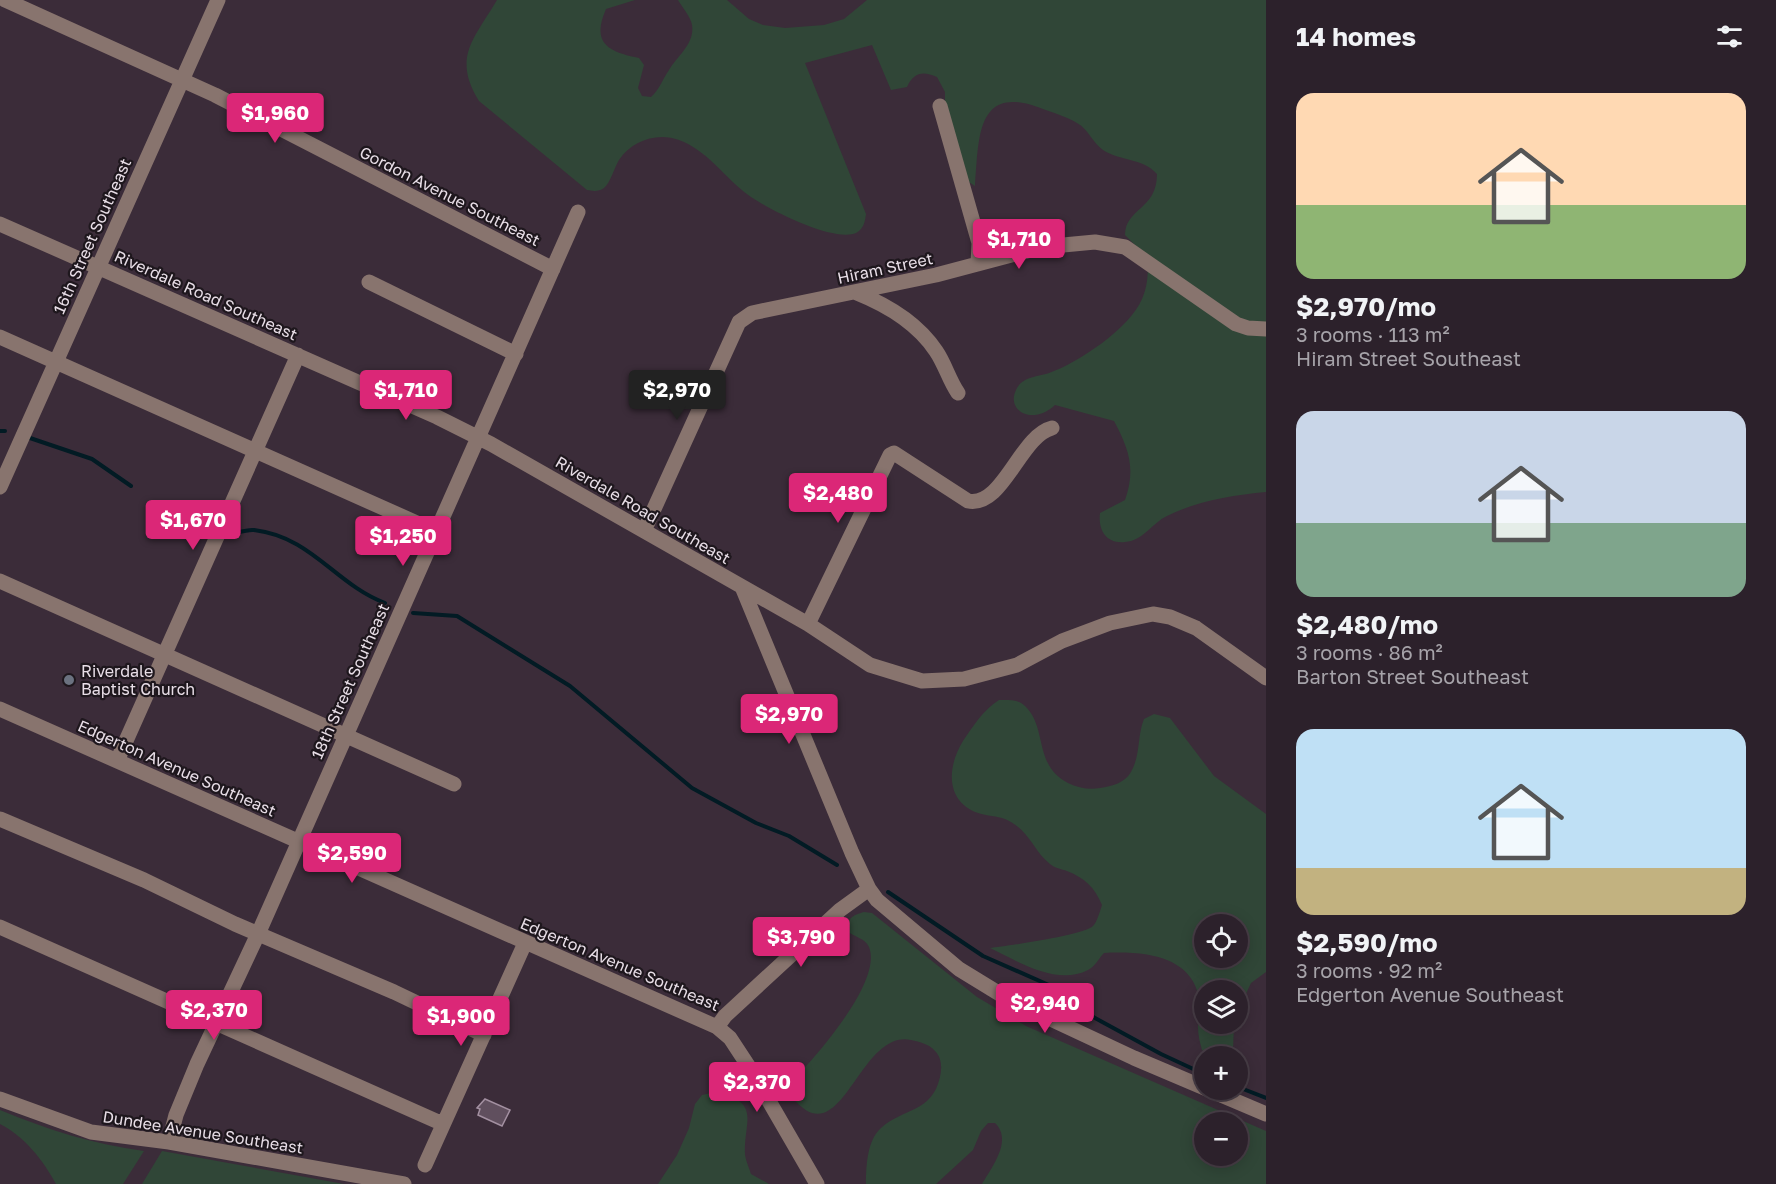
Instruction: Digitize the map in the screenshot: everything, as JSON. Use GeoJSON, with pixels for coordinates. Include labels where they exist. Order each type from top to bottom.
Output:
{"type":"FeatureCollection","features":[{"type":"Feature","properties":{"kind":"street","name":"Gordon Avenue Southeast"},"geometry":{"type":"LineString","coordinates":[[5,0],[181,79],[553,269]]}},
{"type":"Feature","properties":{"kind":"street","name":"16th Street Southeast"},"geometry":{"type":"LineString","coordinates":[[0,487],[218,0]]}},
{"type":"Feature","properties":{"kind":"street"},"geometry":{"type":"LineString","coordinates":[[940,106],[979,243],[978,264]]}},
{"type":"Feature","properties":{"kind":"street","name":"18th Street Southeast"},"geometry":{"type":"LineString","coordinates":[[169,1142],[176,1115],[216,1024],[578,212]]}},
{"type":"Feature","properties":{"kind":"street","name":"Riverdale Road Southeast"},"geometry":{"type":"LineString","coordinates":[[0,224],[298,355],[479,438],[808,624],[870,665],[922,681],[964,679],[1017,665],[1062,641],[1110,622],[1153,614],[1183,621],[1196,628],[1266,678]]}},
{"type":"Feature","properties":{"kind":"street","name":"Hiram Street"},"geometry":{"type":"LineString","coordinates":[[644,531],[738,322],[752,313],[857,293],[1042,247],[1071,242],[1109,243],[1125,248],[1236,324],[1248,328],[1266,329]]}},
{"type":"Feature","properties":{"kind":"street"},"geometry":{"type":"LineString","coordinates":[[369,282],[516,354]]}},
{"type":"Feature","properties":{"kind":"street"},"geometry":{"type":"LineString","coordinates":[[857,293],[886,306],[924,336],[936,350],[958,393]]}},
{"type":"Feature","properties":{"kind":"street"},"geometry":{"type":"LineString","coordinates":[[0,337],[437,532]]}},
{"type":"Feature","properties":{"kind":"street"},"geometry":{"type":"LineString","coordinates":[[117,761],[298,355]]}},
{"type":"Feature","properties":{"kind":"street"},"geometry":{"type":"LineString","coordinates":[[808,624],[890,455],[894,453],[968,501],[974,502],[988,496],[1034,441],[1044,431],[1052,428]]}},
{"type":"Feature","properties":{"kind":"street"},"geometry":{"type":"LineString","coordinates":[[0,580],[454,784]]}},
{"type":"Feature","properties":{"kind":"street"},"geometry":{"type":"LineString","coordinates":[[742,587],[869,889],[877,900],[959,969],[1008,999],[1153,1067],[1266,1114]]}},
{"type":"Feature","properties":{"kind":"street","name":"Edgerton Avenue Southeast"},"geometry":{"type":"LineString","coordinates":[[0,709],[525,944],[717,1027],[725,1016],[840,910],[869,889]]}},
{"type":"Feature","properties":{"kind":"street"},"geometry":{"type":"LineString","coordinates":[[0,819],[144,880],[258,934],[394,992],[484,1035]]}},
{"type":"Feature","properties":{"kind":"street"},"geometry":{"type":"LineString","coordinates":[[0,927],[443,1124]]}},
{"type":"Feature","properties":{"kind":"street"},"geometry":{"type":"LineString","coordinates":[[425,1165],[525,944]]}},
{"type":"Feature","properties":{"kind":"street"},"geometry":{"type":"LineString","coordinates":[[717,1027],[730,1038],[752,1070],[818,1184]]}},
{"type":"Feature","properties":{"kind":"street","name":"Dundee Avenue Southeast"},"geometry":{"type":"LineString","coordinates":[[0,1099],[91,1132],[169,1142],[404,1184]]}},
{"type":"Feature","properties":{"kind":"green space"},"geometry":{"type":"Polygon","coordinates":[[[497,0],[635,0],[606,9],[600,30],[605,44],[611,49],[639,58],[644,65],[638,88],[642,96],[651,97],[691,38],[691,22],[678,0],[727,0],[749,19],[763,25],[785,28],[824,25],[844,19],[867,0],[1266,0],[1266,492],[1228,497],[1190,506],[1162,519],[1131,541],[1113,541],[1102,530],[1100,513],[1125,500],[1130,479],[1127,450],[1114,421],[1055,405],[1047,411],[1030,415],[1023,413],[1014,403],[1017,388],[1023,381],[1061,368],[1088,353],[1115,333],[1136,310],[1145,289],[1148,258],[1125,235],[1130,219],[1147,202],[1156,186],[1157,174],[1145,165],[1103,150],[1081,126],[1069,119],[1021,103],[1005,103],[993,109],[985,119],[978,150],[975,186],[966,180],[945,109],[945,92],[937,77],[919,74],[907,87],[891,90],[872,45],[805,63],[866,214],[865,222],[856,233],[845,235],[831,233],[798,222],[765,206],[743,191],[713,162],[689,144],[671,138],[646,139],[631,147],[619,160],[604,188],[598,191],[587,190],[479,101],[471,86],[467,72],[469,49],[497,0]]]}},
{"type":"Feature","properties":{"kind":"green space"},"geometry":{"type":"Polygon","coordinates":[[[999,700],[1019,702],[1025,706],[1032,715],[1050,766],[1068,783],[1088,789],[1109,786],[1125,779],[1131,772],[1136,759],[1144,719],[1154,714],[1170,718],[1214,776],[1266,814],[1266,972],[1251,983],[1248,989],[1248,980],[1194,980],[1194,985],[1180,967],[1167,960],[1136,953],[1104,953],[1088,970],[1076,974],[1051,974],[990,948],[1044,940],[1087,929],[1093,926],[1102,905],[1089,884],[1044,859],[1020,829],[1002,818],[967,808],[959,800],[952,782],[954,762],[963,741],[983,713],[999,700]]]}},
{"type":"Feature","properties":{"kind":"green space"},"geometry":{"type":"Polygon","coordinates":[[[864,912],[872,913],[977,997],[1026,1026],[1223,1112],[1194,1112],[1194,1166],[1248,1166],[1248,1123],[1266,1131],[1266,1184],[982,1184],[999,1154],[1002,1137],[995,1123],[988,1123],[981,1131],[973,1150],[936,1184],[866,1184],[868,1154],[876,1133],[890,1122],[924,1104],[936,1089],[941,1067],[937,1054],[927,1045],[911,1040],[893,1042],[877,1053],[838,1103],[824,1113],[809,1112],[792,1097],[792,1081],[816,1055],[844,1018],[866,979],[871,962],[869,947],[847,931],[849,920],[864,912]]]}},
{"type":"Feature","properties":{"kind":"green space"},"geometry":{"type":"Polygon","coordinates":[[[1198,1034],[1234,1034],[1233,1046],[1201,1046],[1198,1034]]]}},
{"type":"Feature","properties":{"kind":"green space"},"geometry":{"type":"Polygon","coordinates":[[[715,1092],[740,1101],[745,1108],[747,1162],[751,1174],[769,1184],[658,1184],[677,1155],[689,1128],[695,1104],[702,1095],[715,1092]]]}},
{"type":"Feature","properties":{"kind":"green space"},"geometry":{"type":"Polygon","coordinates":[[[0,1110],[71,1135],[144,1151],[123,1184],[56,1184],[32,1150],[17,1135],[0,1124],[0,1110]]]}},
{"type":"Feature","properties":{"kind":"green space"},"geometry":{"type":"Polygon","coordinates":[[[162,1151],[344,1184],[142,1184],[162,1151]]]}},
{"type":"Feature","properties":{"kind":"building"},"geometry":{"type":"Polygon","coordinates":[[[485,1099],[510,1110],[502,1126],[478,1115],[480,1109],[477,1108],[485,1099]]]}},
{"type":"Feature","properties":{"kind":"waterway"},"geometry":{"type":"LineString","coordinates":[[0,431],[5,431]]}},
{"type":"Feature","properties":{"kind":"waterway"},"geometry":{"type":"LineString","coordinates":[[30,438],[92,459],[131,486]]}},
{"type":"Feature","properties":{"kind":"waterway"},"geometry":{"type":"LineString","coordinates":[[227,535],[248,530],[274,534],[308,551],[352,585],[385,603]]}},
{"type":"Feature","properties":{"kind":"waterway"},"geometry":{"type":"LineString","coordinates":[[413,613],[457,616],[570,686],[692,788],[756,823],[789,836],[837,865]]}},
{"type":"Feature","properties":{"kind":"waterway"},"geometry":{"type":"LineString","coordinates":[[888,892],[983,956],[1051,986],[1095,1018],[1194,1069]]}},
{"type":"Feature","properties":{"kind":"waterway"},"geometry":{"type":"LineString","coordinates":[[1248,1091],[1266,1098]]}},
{"type":"Feature","properties":{"kind":"place","name":"Riverdale Baptist Church"},"geometry":{"type":"Point","coordinates":[69,680]}}]}
